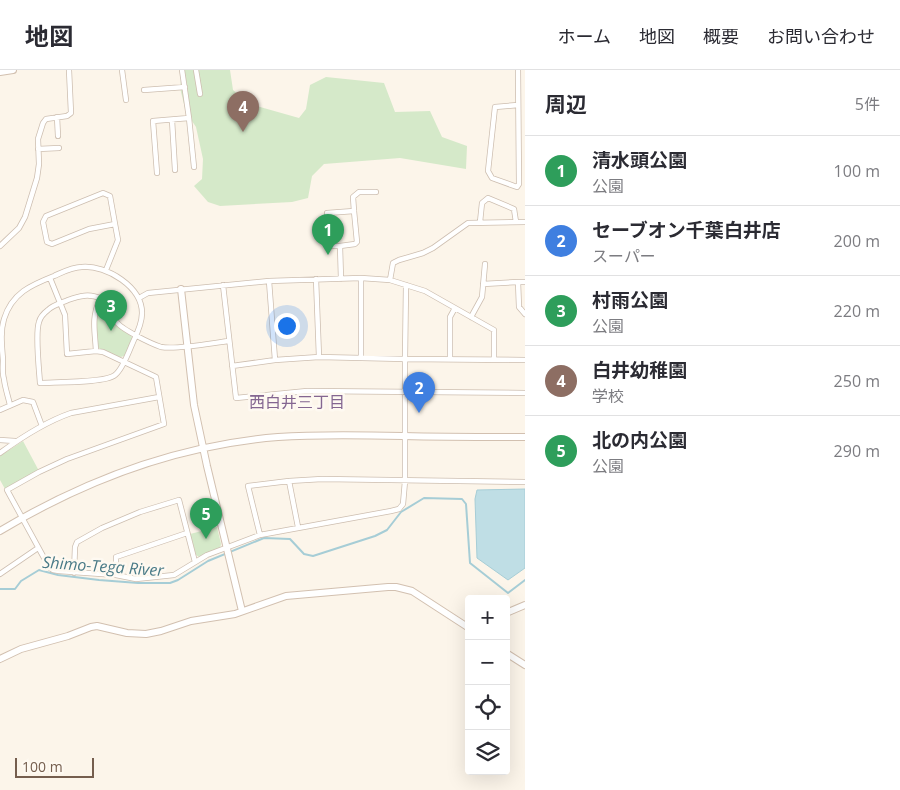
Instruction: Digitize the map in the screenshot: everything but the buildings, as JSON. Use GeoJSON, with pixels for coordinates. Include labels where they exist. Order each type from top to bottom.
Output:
{"type":"FeatureCollection","features":[{"type":"Feature","properties":{"kind":"street"},"geometry":{"type":"LineString","coordinates":[[0,72],[13,70]]}},
{"type":"Feature","properties":{"kind":"street"},"geometry":{"type":"LineString","coordinates":[[0,246],[19,228],[25,217],[37,178],[39,164],[38,138],[43,123],[46,119],[67,116],[71,113],[69,70]]}},
{"type":"Feature","properties":{"kind":"street"},"geometry":{"type":"LineString","coordinates":[[122,70],[126,100]]}},
{"type":"Feature","properties":{"kind":"street"},"geometry":{"type":"LineString","coordinates":[[182,70],[194,167]]}},
{"type":"Feature","properties":{"kind":"street"},"geometry":{"type":"LineString","coordinates":[[196,70],[200,94]]}},
{"type":"Feature","properties":{"kind":"street"},"geometry":{"type":"LineString","coordinates":[[518,70],[519,184],[516,187],[492,178],[488,171],[495,107],[518,106]]}},
{"type":"Feature","properties":{"kind":"street"},"geometry":{"type":"LineString","coordinates":[[144,90],[184,87]]}},
{"type":"Feature","properties":{"kind":"street"},"geometry":{"type":"LineString","coordinates":[[57,117],[58,136]]}},
{"type":"Feature","properties":{"kind":"street"},"geometry":{"type":"LineString","coordinates":[[157,173],[153,122],[189,118]]}},
{"type":"Feature","properties":{"kind":"street"},"geometry":{"type":"LineString","coordinates":[[172,120],[175,170]]}},
{"type":"Feature","properties":{"kind":"street"},"geometry":{"type":"LineString","coordinates":[[38,149],[58,148]]}},
{"type":"Feature","properties":{"kind":"street"},"geometry":{"type":"LineString","coordinates":[[354,211],[327,213],[329,246],[355,244],[357,242],[353,197],[359,192],[376,192]]}},
{"type":"Feature","properties":{"kind":"street"},"geometry":{"type":"LineString","coordinates":[[106,270],[118,240],[110,196],[103,193],[46,216],[43,222],[47,242],[52,244],[89,229],[114,224]]}},
{"type":"Feature","properties":{"kind":"street"},"geometry":{"type":"LineString","coordinates":[[480,222],[482,203],[488,198],[514,209],[516,222]]}},
{"type":"Feature","properties":{"kind":"street"},"geometry":{"type":"LineString","coordinates":[[390,280],[392,263],[423,254],[468,223],[525,222]]}},
{"type":"Feature","properties":{"kind":"street"},"geometry":{"type":"LineString","coordinates":[[340,246],[341,279]]}},
{"type":"Feature","properties":{"kind":"street"},"geometry":{"type":"LineString","coordinates":[[471,317],[482,297],[485,264]]}},
{"type":"Feature","properties":{"kind":"street"},"geometry":{"type":"LineString","coordinates":[[10,405],[2,366],[1,341],[4,318],[8,309],[17,296],[30,286],[71,269],[82,267],[106,270],[119,278],[138,298],[142,314],[136,335],[124,362],[115,375],[104,380],[40,383],[38,323],[48,309],[84,295],[92,295],[107,304],[116,322],[122,328],[136,335],[153,344],[162,347],[174,348],[229,341]]}},
{"type":"Feature","properties":{"kind":"street"},"geometry":{"type":"LineString","coordinates":[[50,278],[65,315],[67,354],[96,351],[108,354],[156,377],[164,424],[67,459],[7,490],[38,548],[49,567],[53,570],[136,578],[174,575],[207,555],[228,550],[260,535],[399,509],[403,504],[405,481],[406,285]]}},
{"type":"Feature","properties":{"kind":"street"},"geometry":{"type":"LineString","coordinates":[[361,278],[361,358]]}},
{"type":"Feature","properties":{"kind":"street"},"geometry":{"type":"LineString","coordinates":[[138,298],[148,293],[269,281],[361,278],[390,280],[425,291],[494,330],[494,360]]}},
{"type":"Feature","properties":{"kind":"street"},"geometry":{"type":"LineString","coordinates":[[316,279],[318,357]]}},
{"type":"Feature","properties":{"kind":"street"},"geometry":{"type":"LineString","coordinates":[[269,281],[275,360]]}},
{"type":"Feature","properties":{"kind":"street"},"geometry":{"type":"LineString","coordinates":[[518,282],[519,307],[525,314]]}},
{"type":"Feature","properties":{"kind":"street"},"geometry":{"type":"LineString","coordinates":[[483,284],[525,282]]}},
{"type":"Feature","properties":{"kind":"street"},"geometry":{"type":"LineString","coordinates":[[223,286],[236,398],[308,391],[525,393]]}},
{"type":"Feature","properties":{"kind":"street"},"geometry":{"type":"LineString","coordinates":[[181,289],[194,406],[242,611]]}},
{"type":"Feature","properties":{"kind":"street"},"geometry":{"type":"LineString","coordinates":[[96,351],[94,316],[100,299]]}},
{"type":"Feature","properties":{"kind":"street"},"geometry":{"type":"LineString","coordinates":[[450,359],[450,318],[455,308]]}},
{"type":"Feature","properties":{"kind":"street"},"geometry":{"type":"LineString","coordinates":[[232,366],[318,357],[525,360]]}},
{"type":"Feature","properties":{"kind":"street"},"geometry":{"type":"LineString","coordinates":[[0,453],[16,441],[61,416],[159,397]]}},
{"type":"Feature","properties":{"kind":"street"},"geometry":{"type":"LineString","coordinates":[[0,410],[23,400],[33,402],[42,426]]}},
{"type":"Feature","properties":{"kind":"street"},"geometry":{"type":"LineString","coordinates":[[0,531],[67,495],[111,475],[203,448],[278,437],[341,434],[525,437]]}},
{"type":"Feature","properties":{"kind":"street"},"geometry":{"type":"LineString","coordinates":[[0,440],[16,441]]}},
{"type":"Feature","properties":{"kind":"street"},"geometry":{"type":"LineString","coordinates":[[260,535],[248,486],[322,479],[525,482]]}},
{"type":"Feature","properties":{"kind":"street"},"geometry":{"type":"LineString","coordinates":[[290,481],[298,527]]}},
{"type":"Feature","properties":{"kind":"street"},"geometry":{"type":"LineString","coordinates":[[74,573],[77,542],[102,528],[140,512],[179,500],[195,562]]}},
{"type":"Feature","properties":{"kind":"street"},"geometry":{"type":"LineString","coordinates":[[116,575],[116,557],[188,533]]}},
{"type":"Feature","properties":{"kind":"street"},"geometry":{"type":"LineString","coordinates":[[0,574],[38,548]]}},
{"type":"Feature","properties":{"kind":"street"},"geometry":{"type":"LineString","coordinates":[[0,659],[21,649],[68,636],[91,627],[97,626],[127,633],[146,634],[191,621],[227,616],[286,596],[396,587],[412,591],[465,625]]}},
{"type":"Feature","properties":{"kind":"street"},"geometry":{"type":"LineString","coordinates":[[510,611],[525,605]]}},
{"type":"Feature","properties":{"kind":"street"},"geometry":{"type":"LineString","coordinates":[[510,656],[525,665]]}},
{"type":"Feature","properties":{"kind":"green space"},"geometry":{"type":"Polygon","coordinates":[[[182,70],[230,70],[233,90],[250,104],[299,118],[306,109],[310,85],[326,77],[384,83],[395,112],[430,111],[442,137],[467,146],[466,169],[400,158],[324,164],[312,176],[308,198],[292,202],[220,206],[208,202],[194,186],[202,179],[203,159],[196,127],[186,112],[180,88],[182,70]]]}},
{"type":"Feature","properties":{"kind":"green space"},"geometry":{"type":"Polygon","coordinates":[[[105,304],[117,324],[131,335],[132,338],[125,356],[120,357],[98,347],[96,317],[100,305],[105,304]]]}},
{"type":"Feature","properties":{"kind":"green space"},"geometry":{"type":"Polygon","coordinates":[[[23,441],[39,471],[5,489],[0,480],[0,456],[23,441]]]}},
{"type":"Feature","properties":{"kind":"green space"},"geometry":{"type":"Polygon","coordinates":[[[217,527],[221,544],[220,548],[199,557],[196,555],[190,534],[217,527]]]}},
{"type":"Feature","properties":{"kind":"water"},"geometry":{"type":"Polygon","coordinates":[[[525,489],[525,568],[508,580],[477,558],[475,499],[477,490],[525,489]]]}},
{"type":"Feature","properties":{"kind":"waterway","name":"Shimo-Tega River"},"geometry":{"type":"LineString","coordinates":[[0,589],[15,589],[21,581],[39,570],[58,575],[99,580],[170,583],[208,561],[264,538],[290,539],[304,554],[313,556],[375,536],[387,530],[401,512],[424,498],[462,499],[466,504],[470,563],[508,593],[525,580]]}},
{"type":"Feature","properties":{"kind":"place","name":"白井幼稚園"},"geometry":{"type":"Point","coordinates":[243,132]}},
{"type":"Feature","properties":{"kind":"place","name":"清水頭公園"},"geometry":{"type":"Point","coordinates":[328,255]}},
{"type":"Feature","properties":{"kind":"place","name":"村雨公園"},"geometry":{"type":"Point","coordinates":[111,331]}},
{"type":"Feature","properties":{"kind":"place","name":"セーブオン千葉白井店"},"geometry":{"type":"Point","coordinates":[419,413]}},
{"type":"Feature","properties":{"kind":"place","name":"北の内公園"},"geometry":{"type":"Point","coordinates":[206,539]}},
{"type":"Feature","properties":{"kind":"district","name":"西白井三丁目"},"geometry":{"type":"Point","coordinates":[297,402]}}]}
